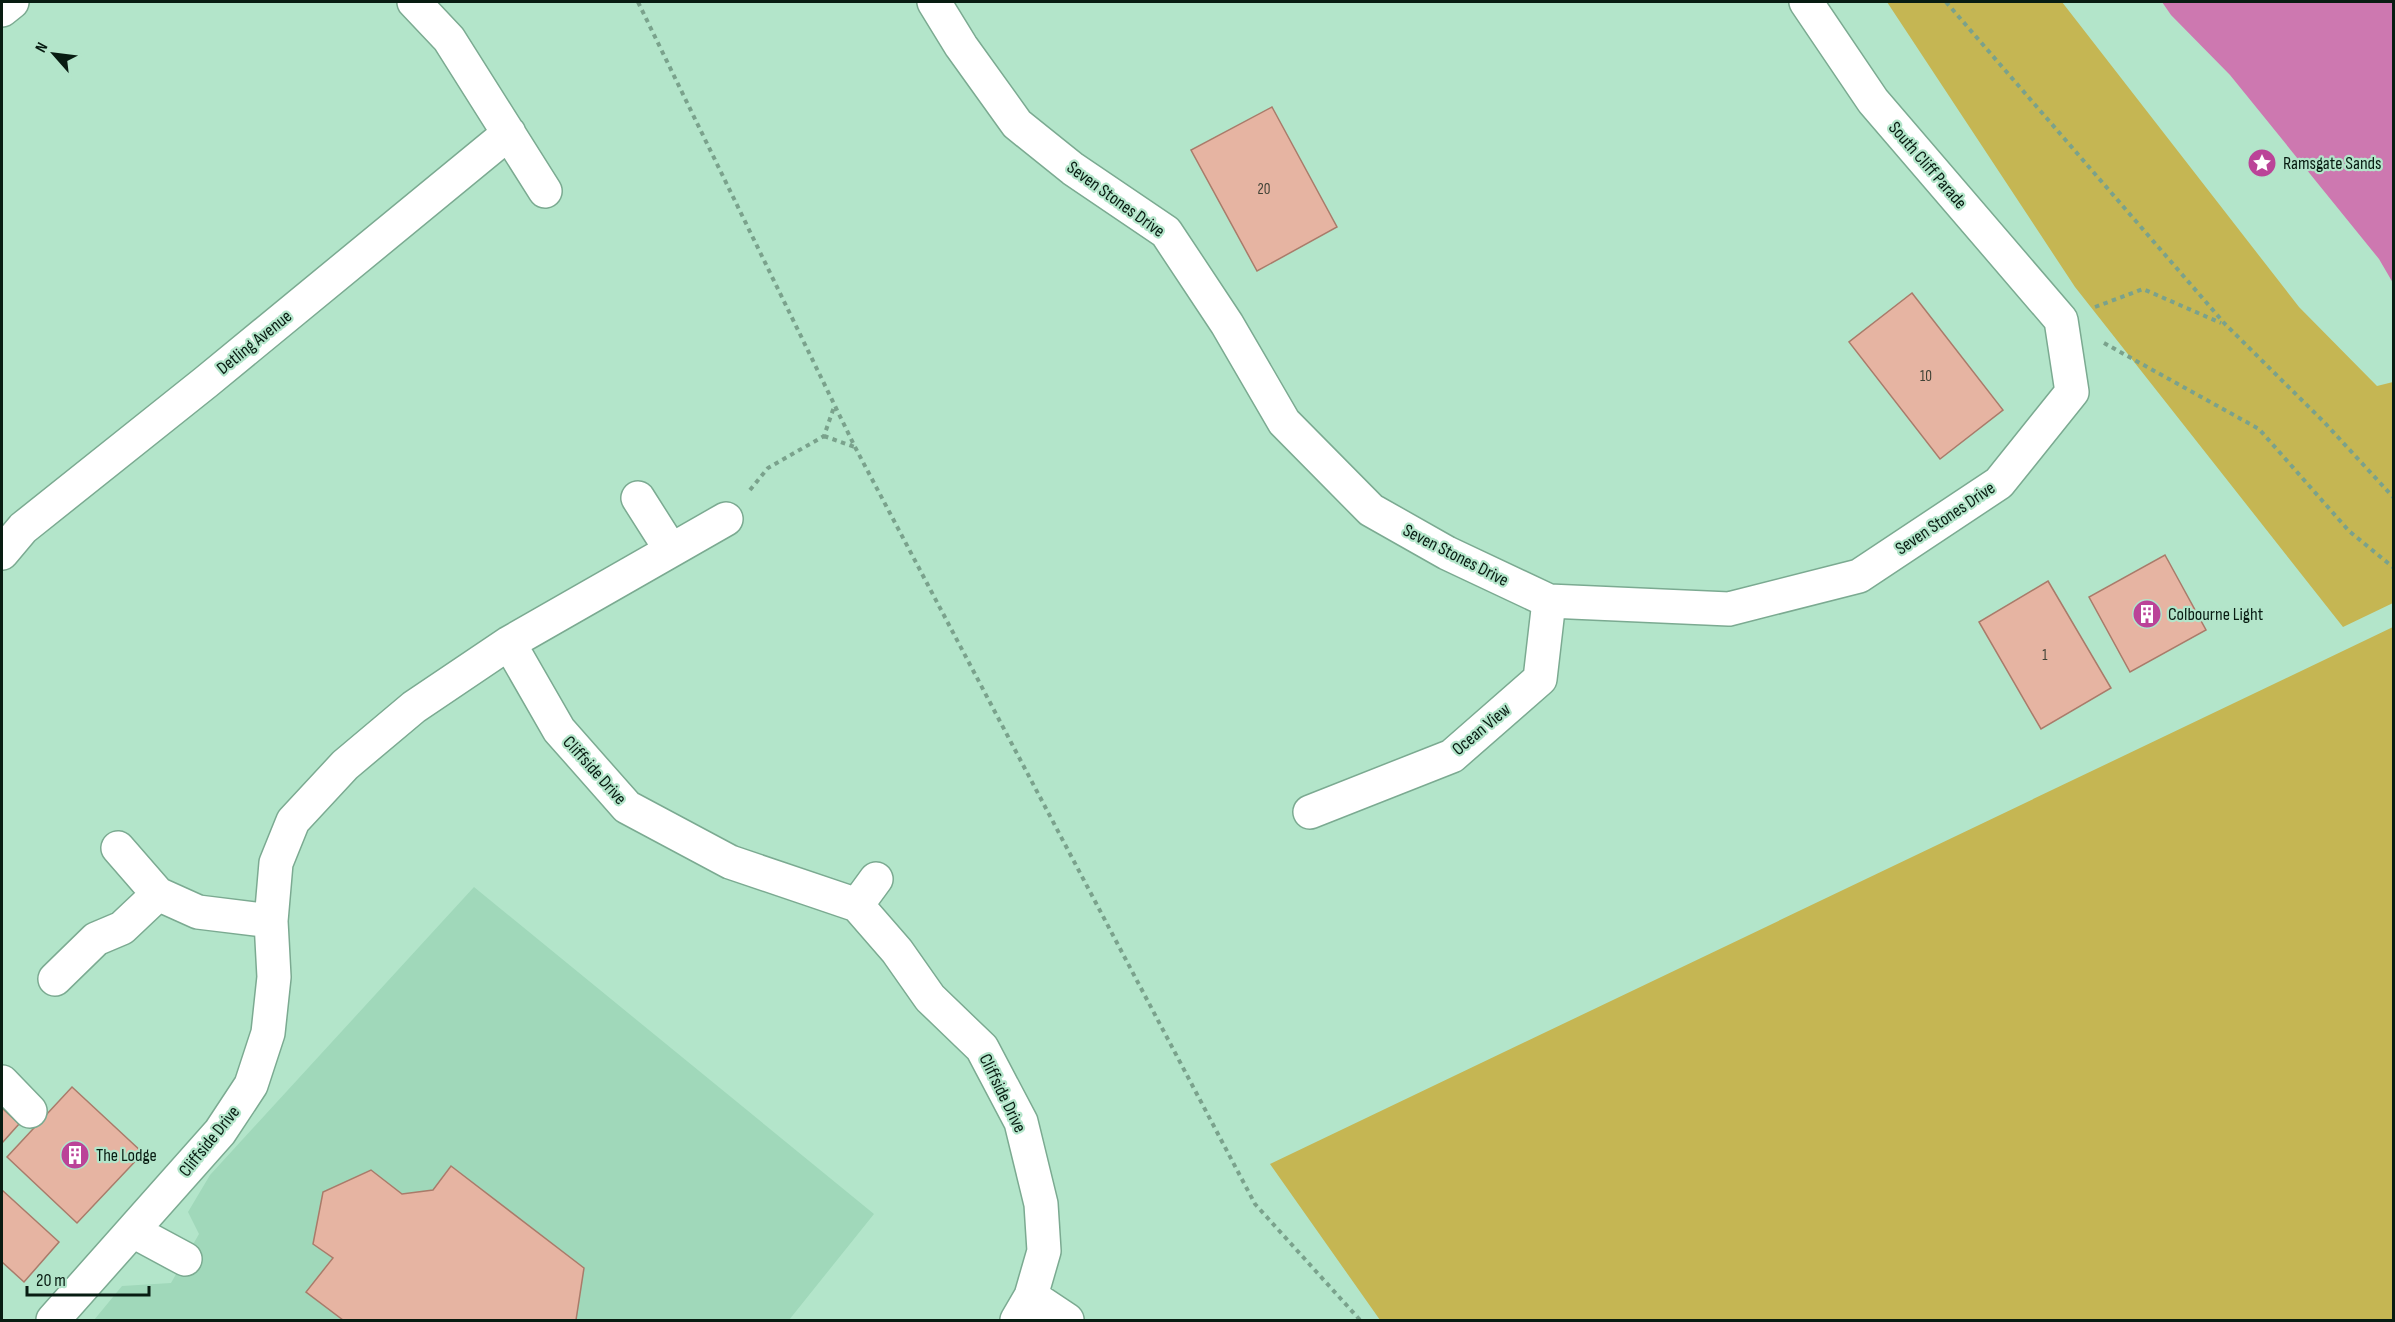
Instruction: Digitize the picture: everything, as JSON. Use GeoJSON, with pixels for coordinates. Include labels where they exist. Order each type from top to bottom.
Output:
{"type":"FeatureCollection","features":[{"type":"Feature","properties":{"kind":"street"},"geometry":{"type":"LineString","coordinates":[[2,10],[12,2]]}},
{"type":"Feature","properties":{"kind":"street"},"geometry":{"type":"LineString","coordinates":[[414,2],[449,39],[545,191]]}},
{"type":"Feature","properties":{"kind":"street","name":"Seven Stones Drive"},"geometry":{"type":"LineString","coordinates":[[933,2],[961,46],[1017,124],[1073,169],[1166,232],[1227,324],[1284,422],[1371,510],[1447,553],[1549,601],[1729,609],[1859,576],[1999,483],[2072,392],[2061,320]]}},
{"type":"Feature","properties":{"kind":"street","name":"South Cliff Parade"},"geometry":{"type":"LineString","coordinates":[[1806,2],[1873,101],[2061,320]]}},
{"type":"Feature","properties":{"kind":"street","name":"Detling Avenue"},"geometry":{"type":"LineString","coordinates":[[2,554],[23,528],[206,382],[509,133]]}},
{"type":"Feature","properties":{"kind":"street"},"geometry":{"type":"LineString","coordinates":[[638,498],[671,550]]}},
{"type":"Feature","properties":{"kind":"street","name":"Cliffside Drive"},"geometry":{"type":"LineString","coordinates":[[52,1320],[220,1132],[251,1085],[268,1033],[274,977],[271,921],[276,863],[292,821],[345,765],[414,707],[509,643],[726,519]]}},
{"type":"Feature","properties":{"kind":"street","name":"Ocean View"},"geometry":{"type":"LineString","coordinates":[[1310,812],[1452,756],[1540,679],[1549,601]]}},
{"type":"Feature","properties":{"kind":"street","name":"Cliffside Drive"},"geometry":{"type":"LineString","coordinates":[[509,643],[559,730],[627,807],[730,862],[857,905],[897,951],[930,998],[982,1048],[1021,1122],[1041,1204],[1044,1251],[1024,1308]]}},
{"type":"Feature","properties":{"kind":"street"},"geometry":{"type":"LineString","coordinates":[[118,848],[158,894],[198,912],[271,921]]}},
{"type":"Feature","properties":{"kind":"street"},"geometry":{"type":"LineString","coordinates":[[857,905],[876,879]]}},
{"type":"Feature","properties":{"kind":"street"},"geometry":{"type":"LineString","coordinates":[[55,979],[96,939],[122,928],[158,894]]}},
{"type":"Feature","properties":{"kind":"street"},"geometry":{"type":"LineString","coordinates":[[2,1082],[30,1111]]}},
{"type":"Feature","properties":{"kind":"street"},"geometry":{"type":"LineString","coordinates":[[133,1231],[185,1259]]}},
{"type":"Feature","properties":{"kind":"street"},"geometry":{"type":"LineString","coordinates":[[1024,1308],[1067,1320]]}},
{"type":"Feature","properties":{"kind":"path"},"geometry":{"type":"LineString","coordinates":[[638,2],[834,407],[1255,1204],[1360,1320]]}},
{"type":"Feature","properties":{"kind":"path"},"geometry":{"type":"LineString","coordinates":[[1946,2],[2224,324],[2324,422],[2394,498]]}},
{"type":"Feature","properties":{"kind":"path"},"geometry":{"type":"LineString","coordinates":[[2061,320],[2143,289],[2224,324]]}},
{"type":"Feature","properties":{"kind":"path"},"geometry":{"type":"LineString","coordinates":[[2061,320],[2259,429],[2349,531],[2394,568]]}},
{"type":"Feature","properties":{"kind":"path"},"geometry":{"type":"LineString","coordinates":[[726,519],[768,468],[824,436],[834,407]]}},
{"type":"Feature","properties":{"kind":"path"},"geometry":{"type":"LineString","coordinates":[[824,436],[855,447]]}},
{"type":"Feature","properties":{"kind":"shaded area"},"geometry":{"type":"Polygon","coordinates":[[[1887,2],[2062,2],[2299,307],[2377,386],[2393,382],[2393,603],[2343,627],[2075,287],[1887,2]]]}},
{"type":"Feature","properties":{"kind":"shaded area"},"geometry":{"type":"Polygon","coordinates":[[[2162,2],[2393,2],[2393,283],[2379,259],[2230,75],[2171,15],[2162,2]]]}},
{"type":"Feature","properties":{"kind":"shaded area"},"geometry":{"type":"Polygon","coordinates":[[[2393,627],[2393,1320],[1380,1320],[1270,1164],[2393,627]]]}},
{"type":"Feature","properties":{"kind":"shaded area"},"geometry":{"type":"Polygon","coordinates":[[[474,887],[874,1214],[789,1320],[94,1320],[122,1286],[171,1283],[199,1234],[188,1212],[210,1175],[474,887]]]}},
{"type":"Feature","properties":{"kind":"building"},"geometry":{"type":"Polygon","coordinates":[[[1272,107],[1337,227],[1257,271],[1191,150],[1272,107]]]}},
{"type":"Feature","properties":{"kind":"building"},"geometry":{"type":"Polygon","coordinates":[[[1912,293],[2003,410],[1940,459],[1849,342],[1912,293]]]}},
{"type":"Feature","properties":{"kind":"building","name":"Colbourne Light"},"geometry":{"type":"Polygon","coordinates":[[[2165,555],[2206,630],[2130,672],[2089,597],[2165,555]]]}},
{"type":"Feature","properties":{"kind":"building"},"geometry":{"type":"Polygon","coordinates":[[[2048,581],[2111,688],[2041,729],[1979,622],[2048,581]]]}},
{"type":"Feature","properties":{"kind":"building","name":"The Lodge"},"geometry":{"type":"Polygon","coordinates":[[[72,1087],[143,1153],[77,1223],[7,1157],[72,1087]]]}},
{"type":"Feature","properties":{"kind":"building"},"geometry":{"type":"Polygon","coordinates":[[[2,1108],[19,1124],[2,1143],[2,1108]]]}},
{"type":"Feature","properties":{"kind":"building"},"geometry":{"type":"Polygon","coordinates":[[[451,1166],[584,1268],[576,1320],[343,1320],[306,1292],[333,1258],[313,1244],[323,1192],[371,1170],[402,1194],[433,1190],[451,1166]]]}},
{"type":"Feature","properties":{"kind":"building"},"geometry":{"type":"Polygon","coordinates":[[[2,1190],[59,1242],[24,1282],[2,1262],[2,1190]]]}},
{"type":"Feature","properties":{"kind":"place","name":"Ramsgate Sands"},"geometry":{"type":"Point","coordinates":[2262,163]}},
{"type":"Feature","properties":{"kind":"place","name":"Colbourne Light"},"geometry":{"type":"Point","coordinates":[2147,614]}},
{"type":"Feature","properties":{"kind":"place","name":"The Lodge"},"geometry":{"type":"Point","coordinates":[75,1155]}}]}
